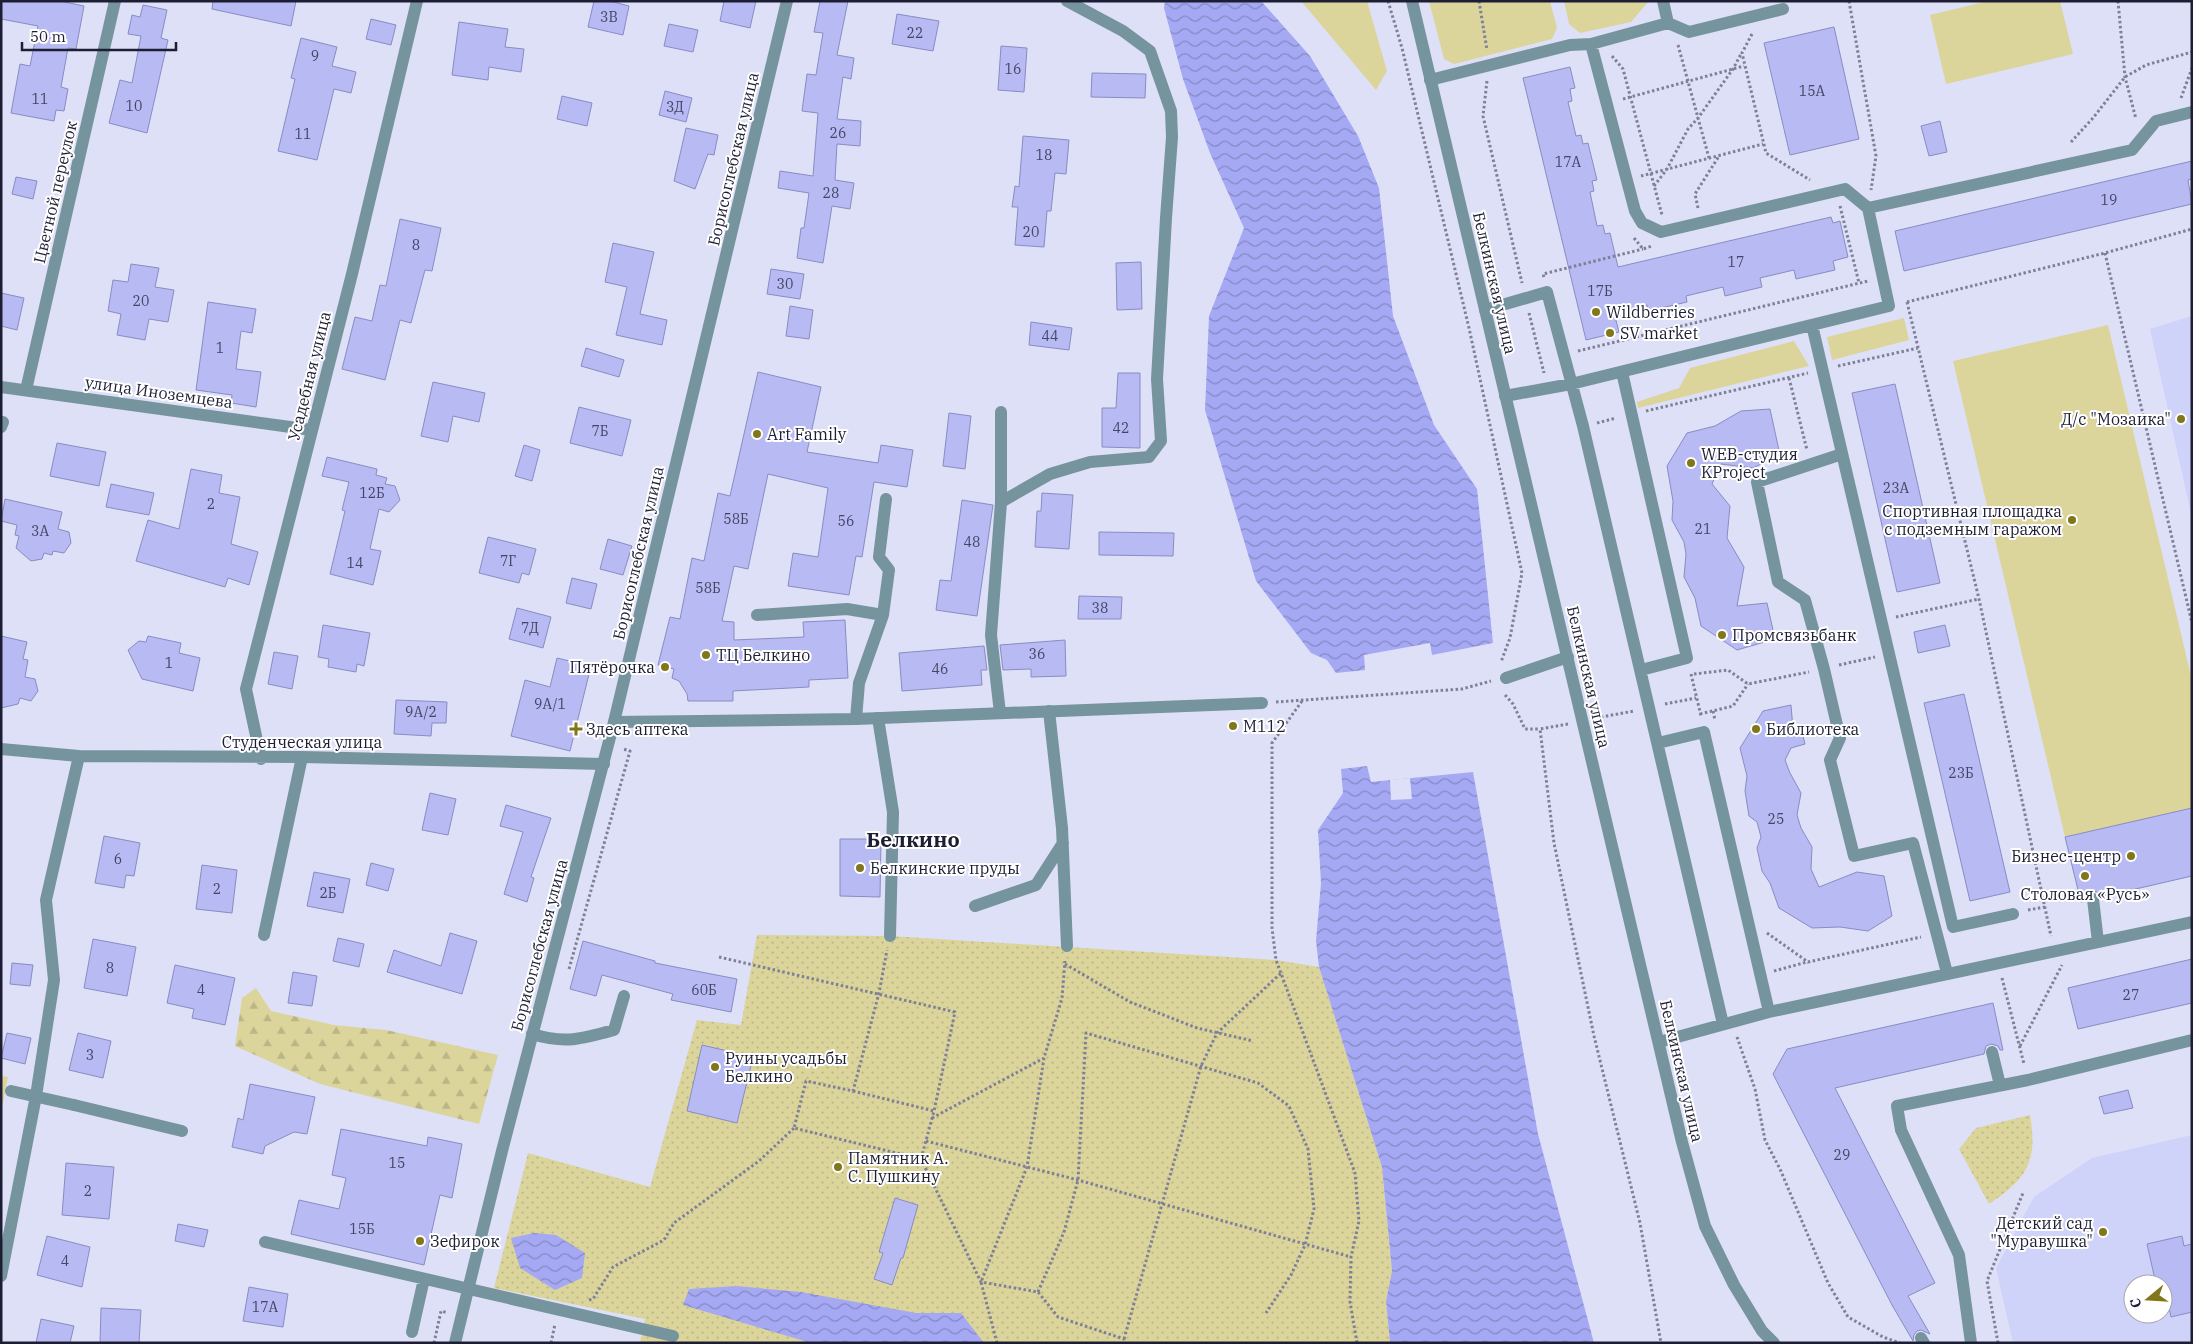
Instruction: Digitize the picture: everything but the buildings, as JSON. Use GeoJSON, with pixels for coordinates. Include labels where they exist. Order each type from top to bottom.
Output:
{"type":"FeatureCollection","features":[{"type":"Feature","properties":{"kind":"street","name":"Цветной переулок"},"geometry":{"type":"LineString","coordinates":[[26,390],[114,1]]}},
{"type":"Feature","properties":{"kind":"street","name":"Усадебная улица"},"geometry":{"type":"LineString","coordinates":[[261,759],[246,689],[352,274],[417,1]]}},
{"type":"Feature","properties":{"kind":"street","name":"Борисоглебская улица"},"geometry":{"type":"LineString","coordinates":[[455,1343],[532,1034],[604,764],[787,1]]}},
{"type":"Feature","properties":{"kind":"street"},"geometry":{"type":"LineString","coordinates":[[1000,502],[1050,474],[1090,462],[1149,457],[1161,441],[1157,379],[1172,137],[1171,111],[1150,51],[1123,31],[1067,1]]}},
{"type":"Feature","properties":{"kind":"street","name":"Белкинская улица"},"geometry":{"type":"LineString","coordinates":[[1412,1],[1504,396],[1704,1226],[1734,1285],[1762,1331],[1774,1343]]}},
{"type":"Feature","properties":{"kind":"street"},"geometry":{"type":"LineString","coordinates":[[1663,1],[1668,23]]}},
{"type":"Feature","properties":{"kind":"street"},"geometry":{"type":"LineString","coordinates":[[1430,80],[1570,45],[1595,43],[1668,23],[1689,32],[1783,9]]}},
{"type":"Feature","properties":{"kind":"street"},"geometry":{"type":"LineString","coordinates":[[1504,396],[1571,384],[1889,306],[1868,208],[1845,189],[1661,232],[1651,229],[1642,223],[1635,211],[1606,104],[1595,43]]}},
{"type":"Feature","properties":{"kind":"street"},"geometry":{"type":"LineString","coordinates":[[1868,208],[2132,150],[2156,121],[2189,113]]}},
{"type":"Feature","properties":{"kind":"street"},"geometry":{"type":"LineString","coordinates":[[1485,310],[1546,292],[1583,426],[1649,708],[1727,1023]]}},
{"type":"Feature","properties":{"kind":"street"},"geometry":{"type":"LineString","coordinates":[[1812,325],[1953,927],[2013,914]]}},
{"type":"Feature","properties":{"kind":"street"},"geometry":{"type":"LineString","coordinates":[[1622,372],[1687,658],[1641,670]]}},
{"type":"Feature","properties":{"kind":"street","name":"улица Иноземцева"},"geometry":{"type":"LineString","coordinates":[[1,387],[312,430]]}},
{"type":"Feature","properties":{"kind":"street"},"geometry":{"type":"LineString","coordinates":[[1000,713],[991,635],[1000,502],[1001,412]]}},
{"type":"Feature","properties":{"kind":"street"},"geometry":{"type":"LineString","coordinates":[[1842,454],[1757,482],[1778,582],[1805,600],[1824,668],[1840,738],[1830,760],[1854,856],[1913,843],[1947,973]]}},
{"type":"Feature","properties":{"kind":"street"},"geometry":{"type":"LineString","coordinates":[[856,719],[859,683],[883,615],[889,570],[879,557],[886,498]]}},
{"type":"Feature","properties":{"kind":"street"},"geometry":{"type":"LineString","coordinates":[[757,615],[847,609],[883,615]]}},
{"type":"Feature","properties":{"kind":"street"},"geometry":{"type":"LineString","coordinates":[[1502,682],[1568,657]]}},
{"type":"Feature","properties":{"kind":"street"},"geometry":{"type":"LineString","coordinates":[[614,722],[856,719],[1262,703]]}},
{"type":"Feature","properties":{"kind":"street"},"geometry":{"type":"LineString","coordinates":[[1049,711],[1063,843],[1067,946]]}},
{"type":"Feature","properties":{"kind":"street"},"geometry":{"type":"LineString","coordinates":[[878,718],[893,812],[890,936]]}},
{"type":"Feature","properties":{"kind":"street"},"geometry":{"type":"LineString","coordinates":[[1658,743],[1704,732],[1768,1012]]}},
{"type":"Feature","properties":{"kind":"street","name":"Студенческая улица"},"geometry":{"type":"LineString","coordinates":[[1,749],[79,756],[261,759],[302,757],[604,764]]}},
{"type":"Feature","properties":{"kind":"street"},"geometry":{"type":"LineString","coordinates":[[1,1276],[36,1096],[54,980],[46,900],[79,756]]}},
{"type":"Feature","properties":{"kind":"street"},"geometry":{"type":"LineString","coordinates":[[264,935],[302,757]]}},
{"type":"Feature","properties":{"kind":"street"},"geometry":{"type":"LineString","coordinates":[[975,906],[1036,885],[1063,843]]}},
{"type":"Feature","properties":{"kind":"street"},"geometry":{"type":"LineString","coordinates":[[2093,899],[2098,942]]}},
{"type":"Feature","properties":{"kind":"street"},"geometry":{"type":"LineString","coordinates":[[1659,1042],[1768,1012],[2192,922]]}},
{"type":"Feature","properties":{"kind":"street"},"geometry":{"type":"LineString","coordinates":[[532,1034],[550,1039],[576,1040],[614,1030],[624,996]]}},
{"type":"Feature","properties":{"kind":"street"},"geometry":{"type":"LineString","coordinates":[[1971,1343],[1959,1255],[1901,1130],[1897,1106],[2028,1080],[2192,1040]]}},
{"type":"Feature","properties":{"kind":"street"},"geometry":{"type":"LineString","coordinates":[[1992,1052],[2000,1085]]}},
{"type":"Feature","properties":{"kind":"street"},"geometry":{"type":"LineString","coordinates":[[11,1092],[36,1096],[182,1131]]}},
{"type":"Feature","properties":{"kind":"street"},"geometry":{"type":"LineString","coordinates":[[266,1242],[673,1336]]}},
{"type":"Feature","properties":{"kind":"street"},"geometry":{"type":"LineString","coordinates":[[412,1332],[424,1279]]}},
{"type":"Feature","properties":{"kind":"path"},"geometry":{"type":"LineString","coordinates":[[1388,1],[1402,48],[1469,328],[1522,573],[1510,638],[1500,664]]}},
{"type":"Feature","properties":{"kind":"path"},"geometry":{"type":"LineString","coordinates":[[1479,1],[1488,65],[1483,116],[1547,388]]}},
{"type":"Feature","properties":{"kind":"path"},"geometry":{"type":"LineString","coordinates":[[1850,1],[1876,156],[1868,208]]}},
{"type":"Feature","properties":{"kind":"path"},"geometry":{"type":"LineString","coordinates":[[2118,1],[2125,77],[2141,138]]}},
{"type":"Feature","properties":{"kind":"path"},"geometry":{"type":"LineString","coordinates":[[1654,186],[1667,169],[1688,130],[1733,69],[1754,29],[1753,16]]}},
{"type":"Feature","properties":{"kind":"path"},"geometry":{"type":"LineString","coordinates":[[1668,23],[1676,38],[1710,158]]}},
{"type":"Feature","properties":{"kind":"path"},"geometry":{"type":"LineString","coordinates":[[1546,292],[1543,274],[1668,243],[1623,68],[1595,43]]}},
{"type":"Feature","properties":{"kind":"path"},"geometry":{"type":"LineString","coordinates":[[2070,142],[2093,118],[2125,77],[2146,65],[2192,52]]}},
{"type":"Feature","properties":{"kind":"path"},"geometry":{"type":"LineString","coordinates":[[1742,53],[1766,153],[1832,192],[1839,201],[1859,283]]}},
{"type":"Feature","properties":{"kind":"path"},"geometry":{"type":"LineString","coordinates":[[1606,104],[1744,66]]}},
{"type":"Feature","properties":{"kind":"path"},"geometry":{"type":"LineString","coordinates":[[2189,113],[2181,97],[2192,68]]}},
{"type":"Feature","properties":{"kind":"path"},"geometry":{"type":"LineString","coordinates":[[1626,179],[1763,144]]}},
{"type":"Feature","properties":{"kind":"path"},"geometry":{"type":"LineString","coordinates":[[1702,223],[1695,194],[1719,156]]}},
{"type":"Feature","properties":{"kind":"path"},"geometry":{"type":"LineString","coordinates":[[2020,1047],[2065,959],[2059,950],[1907,302],[2105,253],[2192,229]]}},
{"type":"Feature","properties":{"kind":"path"},"geometry":{"type":"LineString","coordinates":[[1629,232],[1643,248]]}},
{"type":"Feature","properties":{"kind":"path"},"geometry":{"type":"LineString","coordinates":[[2105,253],[2192,622]]}},
{"type":"Feature","properties":{"kind":"path"},"geometry":{"type":"LineString","coordinates":[[1562,355],[1883,277]]}},
{"type":"Feature","properties":{"kind":"path"},"geometry":{"type":"LineString","coordinates":[[1583,426],[1918,348]]}},
{"type":"Feature","properties":{"kind":"path"},"geometry":{"type":"LineString","coordinates":[[1790,378],[1811,463]]}},
{"type":"Feature","properties":{"kind":"path"},"geometry":{"type":"LineString","coordinates":[[1882,620],[1978,599]]}},
{"type":"Feature","properties":{"kind":"path"},"geometry":{"type":"LineString","coordinates":[[1687,658],[1704,732]]}},
{"type":"Feature","properties":{"kind":"path"},"geometry":{"type":"LineString","coordinates":[[1846,663],[1870,658]]}},
{"type":"Feature","properties":{"kind":"path"},"geometry":{"type":"LineString","coordinates":[[1700,714],[1733,706],[1748,684],[1824,668]]}},
{"type":"Feature","properties":{"kind":"path"},"geometry":{"type":"LineString","coordinates":[[1691,675],[1728,670],[1748,684]]}},
{"type":"Feature","properties":{"kind":"path"},"geometry":{"type":"LineString","coordinates":[[1493,681],[1502,682]]}},
{"type":"Feature","properties":{"kind":"path"},"geometry":{"type":"LineString","coordinates":[[1262,703],[1462,689],[1493,681],[1502,682]]}},
{"type":"Feature","properties":{"kind":"path"},"geometry":{"type":"LineString","coordinates":[[1503,692],[1525,728],[1540,729],[1696,698]]}},
{"type":"Feature","properties":{"kind":"path"},"geometry":{"type":"LineString","coordinates":[[1302,701],[1272,742],[1272,928],[1276,960],[1355,1173],[1359,1220],[1351,1258],[1350,1302],[1357,1343]]}},
{"type":"Feature","properties":{"kind":"path"},"geometry":{"type":"LineString","coordinates":[[1540,729],[1554,843],[1594,1036],[1640,1223],[1661,1343]]}},
{"type":"Feature","properties":{"kind":"path"},"geometry":{"type":"LineString","coordinates":[[1747,918],[1808,962]]}},
{"type":"Feature","properties":{"kind":"path"},"geometry":{"type":"LineString","coordinates":[[1760,974],[1937,934]]}},
{"type":"Feature","properties":{"kind":"path"},"geometry":{"type":"LineString","coordinates":[[853,1091],[878,993],[890,936]]}},
{"type":"Feature","properties":{"kind":"path"},"geometry":{"type":"LineString","coordinates":[[981,1282],[1027,1167],[1044,1058],[1062,998],[1067,946]]}},
{"type":"Feature","properties":{"kind":"path"},"geometry":{"type":"LineString","coordinates":[[719,957],[955,1012],[934,1111],[921,1159],[981,1282],[997,1343]]}},
{"type":"Feature","properties":{"kind":"path"},"geometry":{"type":"LineString","coordinates":[[1998,963],[2028,1080]]}},
{"type":"Feature","properties":{"kind":"path"},"geometry":{"type":"LineString","coordinates":[[1065,964],[1130,1002],[1197,1028],[1253,1041]]}},
{"type":"Feature","properties":{"kind":"path"},"geometry":{"type":"LineString","coordinates":[[981,1282],[1038,1292],[1058,1316],[1125,1341],[1202,1066],[1217,1033],[1281,973]]}},
{"type":"Feature","properties":{"kind":"path"},"geometry":{"type":"LineString","coordinates":[[1727,1023],[1755,1088],[1765,1140],[1780,1169],[1828,1283],[1848,1317],[1883,1337],[1900,1343]]}},
{"type":"Feature","properties":{"kind":"path"},"geometry":{"type":"LineString","coordinates":[[1038,1292],[1064,1232],[1078,1180],[1086,1033],[1258,1083],[1290,1106],[1308,1149],[1314,1209],[1305,1244],[1291,1275],[1266,1312]]}},
{"type":"Feature","properties":{"kind":"path"},"geometry":{"type":"LineString","coordinates":[[932,1118],[1044,1058]]}},
{"type":"Feature","properties":{"kind":"path"},"geometry":{"type":"LineString","coordinates":[[593,1298],[613,1267],[664,1240],[674,1223],[759,1161],[794,1128],[806,1081],[934,1111]]}},
{"type":"Feature","properties":{"kind":"path"},"geometry":{"type":"LineString","coordinates":[[794,1128],[921,1159]]}},
{"type":"Feature","properties":{"kind":"path"},"geometry":{"type":"LineString","coordinates":[[926,1141],[1078,1180],[1351,1258]]}},
{"type":"Feature","properties":{"kind":"path"},"geometry":{"type":"LineString","coordinates":[[1998,1343],[1987,1281],[2023,1193]]}},
{"type":"Feature","properties":{"kind":"shaded area","name":"Д/c \"Мозаика\""},"geometry":{"type":"Polygon","coordinates":[[[2192,316],[2192,518],[2150,329],[2192,316]]]}},
{"type":"Feature","properties":{"kind":"shaded area","name":"Детский сад \"Муравушка\""},"geometry":{"type":"Polygon","coordinates":[[[2192,1135],[2192,1343],[2013,1343],[1996,1268],[2034,1197],[2092,1158],[2192,1135]]]}},
{"type":"Feature","properties":{"kind":"green space"},"geometry":{"type":"Polygon","coordinates":[[[1301,1],[1367,1],[1387,71],[1376,90],[1301,1]]]}},
{"type":"Feature","properties":{"kind":"green space"},"geometry":{"type":"Polygon","coordinates":[[[1429,1],[1550,1],[1557,28],[1552,39],[1454,64],[1444,59],[1429,1]]]}},
{"type":"Feature","properties":{"kind":"green space"},"geometry":{"type":"Polygon","coordinates":[[[1564,1],[1649,1],[1631,22],[1580,33],[1569,24],[1564,1]]]}},
{"type":"Feature","properties":{"kind":"green space"},"geometry":{"type":"Polygon","coordinates":[[[1988,1],[2060,1],[2073,54],[1946,84],[1930,15],[1988,1]]]}},
{"type":"Feature","properties":{"kind":"green space"},"geometry":{"type":"Polygon","coordinates":[[[1904,318],[1909,340],[1832,360],[1827,337],[1904,318]]]}},
{"type":"Feature","properties":{"kind":"green space","name":"Спортивная площадка с подземным гаражом"},"geometry":{"type":"Polygon","coordinates":[[[2108,325],[2192,680],[2192,808],[2065,837],[1953,361],[2108,325]]]}},
{"type":"Feature","properties":{"kind":"green space"},"geometry":{"type":"Polygon","coordinates":[[[1794,341],[1809,366],[1638,408],[1637,402],[1679,388],[1690,368],[1794,341]]]}},
{"type":"Feature","properties":{"kind":"green space"},"geometry":{"type":"Polygon","coordinates":[[[757,935],[890,936],[1276,960],[1319,967],[1382,1167],[1392,1271],[1386,1301],[1390,1343],[640,1343],[645,1319],[494,1288],[528,1153],[650,1187],[697,1020],[741,1025],[757,935]]]}},
{"type":"Feature","properties":{"kind":"green space"},"geometry":{"type":"Polygon","coordinates":[[[256,988],[271,1011],[334,1025],[386,1030],[498,1055],[479,1124],[320,1084],[235,1046],[242,998],[256,988]]]}},
{"type":"Feature","properties":{"kind":"green space"},"geometry":{"type":"Polygon","coordinates":[[[1,1076],[8,1077],[3,1103],[1,1103],[1,1076]]]}},
{"type":"Feature","properties":{"kind":"green space"},"geometry":{"type":"Polygon","coordinates":[[[2030,1115],[2032,1145],[2031,1157],[2027,1167],[2013,1186],[1989,1204],[1959,1149],[1976,1128],[2030,1115]]]}},
{"type":"Feature","properties":{"kind":"water"},"geometry":{"type":"Polygon","coordinates":[[[1165,1],[1261,1],[1310,56],[1358,136],[1379,188],[1393,316],[1434,425],[1477,489],[1493,643],[1432,655],[1430,643],[1364,655],[1365,670],[1336,673],[1327,660],[1311,653],[1256,581],[1205,410],[1209,316],[1244,228],[1210,153],[1183,79],[1164,8],[1165,1]]]}},
{"type":"Feature","properties":{"kind":"water"},"geometry":{"type":"Polygon","coordinates":[[[1367,766],[1371,782],[1473,772],[1538,1134],[1594,1343],[1390,1343],[1386,1301],[1392,1271],[1382,1167],[1319,967],[1316,941],[1321,883],[1318,830],[1343,793],[1341,769],[1367,766]]]}},
{"type":"Feature","properties":{"kind":"water"},"geometry":{"type":"Polygon","coordinates":[[[534,1233],[556,1235],[585,1253],[582,1278],[555,1290],[520,1268],[511,1238],[534,1233]]]}},
{"type":"Feature","properties":{"kind":"water"},"geometry":{"type":"Polygon","coordinates":[[[736,1286],[801,1292],[916,1313],[961,1313],[984,1343],[811,1343],[683,1305],[689,1289],[736,1286]]]}},
{"type":"Feature","properties":{"kind":"pier"},"geometry":{"type":"Polygon","coordinates":[[[1410,778],[1412,799],[1391,800],[1390,780],[1410,778]]]}},
{"type":"Feature","properties":{"kind":"place","name":"Wildberries"},"geometry":{"type":"Point","coordinates":[1596,312]}},
{"type":"Feature","properties":{"kind":"place","name":"SV market"},"geometry":{"type":"Point","coordinates":[1610,333]}},
{"type":"Feature","properties":{"kind":"place","name":"Д/c \"Мозаика\""},"geometry":{"type":"Point","coordinates":[2181,419]}},
{"type":"Feature","properties":{"kind":"place","name":"Art Family"},"geometry":{"type":"Point","coordinates":[757,434]}},
{"type":"Feature","properties":{"kind":"place","name":"WEB-студия KProject"},"geometry":{"type":"Point","coordinates":[1691,463]}},
{"type":"Feature","properties":{"kind":"place","name":"Спортивная площадка с подземным гаражом"},"geometry":{"type":"Point","coordinates":[2072,520]}},
{"type":"Feature","properties":{"kind":"place","name":"Промсвязьбанк"},"geometry":{"type":"Point","coordinates":[1722,635]}},
{"type":"Feature","properties":{"kind":"place","name":"ТЦ Белкино"},"geometry":{"type":"Point","coordinates":[706,655]}},
{"type":"Feature","properties":{"kind":"place","name":"Пятёрочка"},"geometry":{"type":"Point","coordinates":[665,667]}},
{"type":"Feature","properties":{"kind":"place","name":"М112"},"geometry":{"type":"Point","coordinates":[1233,726]}},
{"type":"Feature","properties":{"kind":"place","name":"Здесь аптека"},"geometry":{"type":"Point","coordinates":[576,729]}},
{"type":"Feature","properties":{"kind":"place","name":"Библиотека"},"geometry":{"type":"Point","coordinates":[1756,729]}},
{"type":"Feature","properties":{"kind":"place","name":"Бизнес-центр"},"geometry":{"type":"Point","coordinates":[2131,856]}},
{"type":"Feature","properties":{"kind":"place","name":"Белкинские пруды"},"geometry":{"type":"Point","coordinates":[860,868]}},
{"type":"Feature","properties":{"kind":"place","name":"Столовая «Русь»"},"geometry":{"type":"Point","coordinates":[2085,876]}},
{"type":"Feature","properties":{"kind":"place","name":"Руины усадьбы Белкино"},"geometry":{"type":"Point","coordinates":[715,1067]}},
{"type":"Feature","properties":{"kind":"place","name":"Памятник А. С. Пушкину"},"geometry":{"type":"Point","coordinates":[838,1167]}},
{"type":"Feature","properties":{"kind":"place","name":"Детский сад \"Муравушка\""},"geometry":{"type":"Point","coordinates":[2103,1232]}},
{"type":"Feature","properties":{"kind":"place","name":"Зефирок"},"geometry":{"type":"Point","coordinates":[420,1241]}},
{"type":"Feature","properties":{"kind":"district","name":"Белкино"},"geometry":{"type":"Point","coordinates":[913,839]}}]}
